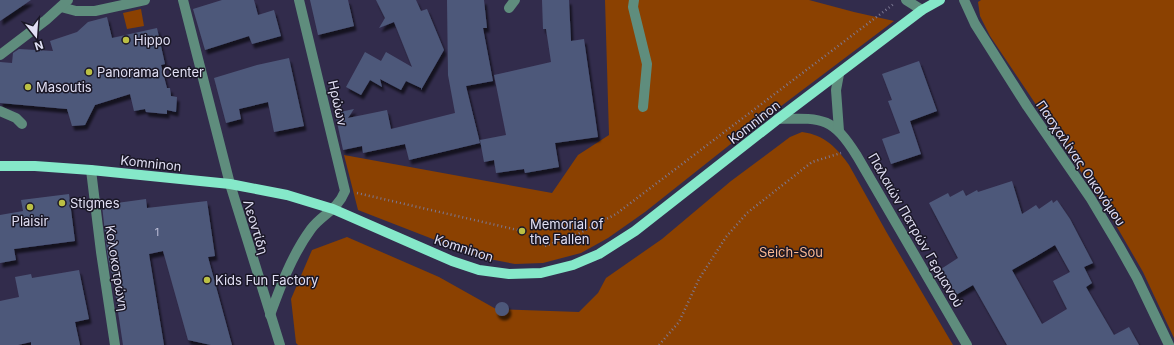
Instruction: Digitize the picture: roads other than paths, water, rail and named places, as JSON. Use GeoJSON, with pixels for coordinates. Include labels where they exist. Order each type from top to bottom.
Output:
{"type":"FeatureCollection","features":[{"type":"Feature","properties":{"kind":"main road","name":"Komninon"},"geometry":{"type":"LineString","coordinates":[[0,166],[35,166],[91,170],[230,184],[287,195],[333,209],[452,261],[479,270],[509,274],[542,273],[573,265],[599,254],[636,231],[778,119],[922,10],[940,0]]}},
{"type":"Feature","properties":{"kind":"street"},"geometry":{"type":"LineString","coordinates":[[0,55],[68,0]]}},
{"type":"Feature","properties":{"kind":"street"},"geometry":{"type":"LineString","coordinates":[[60,7],[76,11],[95,11],[145,0]]}},
{"type":"Feature","properties":{"kind":"street","name":"Λεοντίδη"},"geometry":{"type":"LineString","coordinates":[[183,0],[230,184],[280,345]]}},
{"type":"Feature","properties":{"kind":"street","name":"Ηρώων"},"geometry":{"type":"LineString","coordinates":[[299,0],[345,191],[342,200],[333,209]]}},
{"type":"Feature","properties":{"kind":"street"},"geometry":{"type":"LineString","coordinates":[[634,0],[633,7],[647,64],[643,107]]}},
{"type":"Feature","properties":{"kind":"street"},"geometry":{"type":"LineString","coordinates":[[906,0],[922,10]]}},
{"type":"Feature","properties":{"kind":"street","name":"Πασχαλίνας Οικονόμου"},"geometry":{"type":"LineString","coordinates":[[964,0],[975,24],[1007,75],[1091,199],[1112,233],[1137,278],[1169,345]]}},
{"type":"Feature","properties":{"kind":"street"},"geometry":{"type":"LineString","coordinates":[[839,74],[836,90],[839,131]]}},
{"type":"Feature","properties":{"kind":"street"},"geometry":{"type":"LineString","coordinates":[[0,112],[16,118],[22,124]]}},
{"type":"Feature","properties":{"kind":"street"},"geometry":{"type":"LineString","coordinates":[[778,119],[810,118],[824,121],[839,131]]}},
{"type":"Feature","properties":{"kind":"street","name":"Παλαιών Πατρών Γερμανού"},"geometry":{"type":"LineString","coordinates":[[839,131],[853,149],[967,345]]}},
{"type":"Feature","properties":{"kind":"street","name":"Κολοκοτρώνη"},"geometry":{"type":"LineString","coordinates":[[91,170],[100,252],[116,345]]}},
{"type":"Feature","properties":{"kind":"street"},"geometry":{"type":"LineString","coordinates":[[270,315],[287,269],[307,235],[312,228],[333,209]]}},
{"type":"Feature","properties":{"kind":"place","name":"Hippo"},"geometry":{"type":"Point","coordinates":[126,40]}},
{"type":"Feature","properties":{"kind":"place","name":"Panorama Center"},"geometry":{"type":"Point","coordinates":[89,72]}},
{"type":"Feature","properties":{"kind":"place","name":"Masoutis"},"geometry":{"type":"Point","coordinates":[28,87]}},
{"type":"Feature","properties":{"kind":"place","name":"Stigmes"},"geometry":{"type":"Point","coordinates":[62,203]}},
{"type":"Feature","properties":{"kind":"place","name":"Plaisir"},"geometry":{"type":"Point","coordinates":[30,207]}},
{"type":"Feature","properties":{"kind":"place","name":"Memorial of the Fallen"},"geometry":{"type":"Point","coordinates":[522,231]}},
{"type":"Feature","properties":{"kind":"place","name":"Kids Fun Factory"},"geometry":{"type":"Point","coordinates":[207,280]}},
{"type":"Feature","properties":{"kind":"park label","name":"Seich-Sou"},"geometry":{"type":"Point","coordinates":[791,252]}}]}
